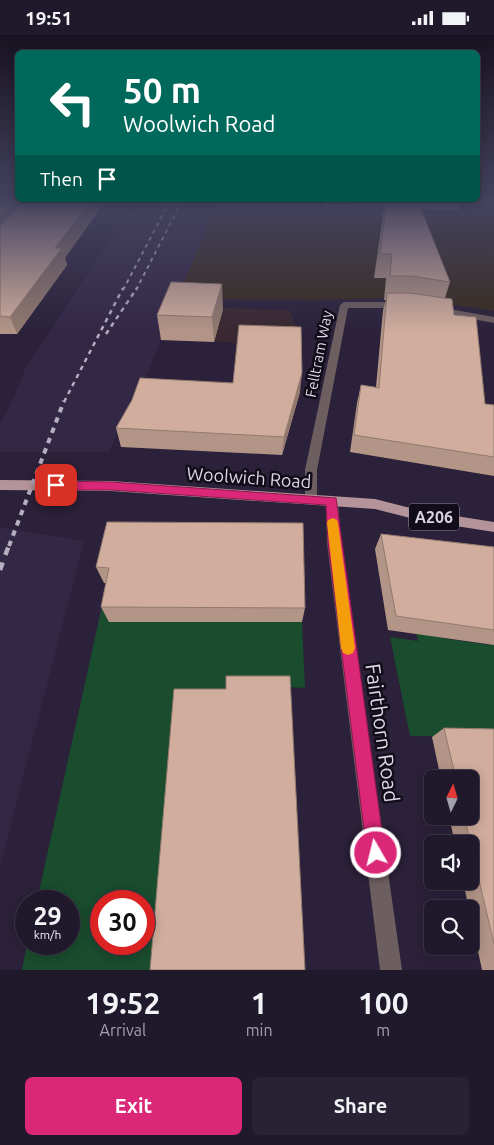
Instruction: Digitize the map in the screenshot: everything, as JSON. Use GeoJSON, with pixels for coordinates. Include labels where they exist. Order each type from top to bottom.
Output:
{"type":"FeatureCollection","features":[{"type":"Feature","properties":{"kind":"main road","name":"Woolwich Road"},"geometry":{"type":"LineString","coordinates":[[0,485],[111,486],[374,504],[418,515],[494,527]]}},
{"type":"Feature","properties":{"kind":"street","name":"Felltram Way"},"geometry":{"type":"LineString","coordinates":[[311,499],[312,464],[344,305],[420,307],[494,320]]}},
{"type":"Feature","properties":{"kind":"street","name":"Fairthorn Road"},"geometry":{"type":"LineString","coordinates":[[332,501],[334,543],[391,970]]}},
{"type":"Feature","properties":{"kind":"shaded area"},"geometry":{"type":"Polygon","coordinates":[[[107,245],[199,245],[130,416],[117,433],[109,452],[0,452],[0,424],[12,402],[25,369],[107,245]]]}},
{"type":"Feature","properties":{"kind":"shaded area"},"geometry":{"type":"Polygon","coordinates":[[[199,245],[494,245],[494,311],[406,298],[319,300],[177,299],[199,245]]]}},
{"type":"Feature","properties":{"kind":"shaded area"},"geometry":{"type":"Polygon","coordinates":[[[174,307],[290,310],[303,345],[161,340],[174,307]]]}},
{"type":"Feature","properties":{"kind":"shaded area"},"geometry":{"type":"Polygon","coordinates":[[[0,527],[84,541],[0,866],[0,527]]]}},
{"type":"Feature","properties":{"kind":"green space"},"geometry":{"type":"Polygon","coordinates":[[[107,583],[109,622],[222,622],[223,584],[245,622],[302,622],[305,688],[288,687],[157,970],[22,970],[25,955],[80,955],[80,890],[39,890],[107,583]]]}},
{"type":"Feature","properties":{"kind":"green space"},"geometry":{"type":"Polygon","coordinates":[[[409,600],[438,603],[442,638],[489,645],[494,611],[494,737],[410,736],[390,637],[418,641],[409,600]]]}},
{"type":"Feature","properties":{"kind":"building"},"geometry":{"type":"Polygon","coordinates":[[[0,245],[58,245],[55,248],[62,248],[10,317],[0,316],[0,245]]]}},
{"type":"Feature","properties":{"kind":"building"},"geometry":{"type":"Polygon","coordinates":[[[381,245],[435,245],[450,282],[412,276],[390,276],[392,254],[380,254],[381,245]]]}},
{"type":"Feature","properties":{"kind":"building"},"geometry":{"type":"Polygon","coordinates":[[[171,282],[222,284],[212,317],[157,315],[171,282]]]}},
{"type":"Feature","properties":{"kind":"building"},"geometry":{"type":"Polygon","coordinates":[[[387,293],[410,293],[452,299],[454,315],[476,317],[485,404],[494,405],[494,457],[354,435],[361,385],[379,388],[387,293]]]}},
{"type":"Feature","properties":{"kind":"building"},"geometry":{"type":"Polygon","coordinates":[[[239,325],[301,327],[302,373],[284,437],[116,428],[132,400],[140,378],[233,383],[239,325]]]}},
{"type":"Feature","properties":{"kind":"building"},"geometry":{"type":"Polygon","coordinates":[[[107,522],[303,523],[305,608],[101,607],[109,568],[96,567],[107,522]]]}},
{"type":"Feature","properties":{"kind":"building"},"geometry":{"type":"Polygon","coordinates":[[[381,534],[494,547],[494,630],[396,616],[381,534]]]}},
{"type":"Feature","properties":{"kind":"building"},"geometry":{"type":"Polygon","coordinates":[[[226,676],[290,676],[305,970],[150,970],[151,955],[155,955],[155,911],[174,689],[226,689],[226,676]]]}},
{"type":"Feature","properties":{"kind":"building"},"geometry":{"type":"Polygon","coordinates":[[[444,728],[494,729],[494,944],[479,880],[479,835],[468,835],[466,825],[479,825],[479,770],[454,770],[444,728]]]}},
{"type":"Feature","properties":{"kind":"railway"},"geometry":{"type":"LineString","coordinates":[[123,290],[147,245]]}},
{"type":"Feature","properties":{"kind":"railway"},"geometry":{"type":"LineString","coordinates":[[136,290],[159,245]]}},
{"type":"Feature","properties":{"kind":"railway"},"geometry":{"type":"LineString","coordinates":[[64,402],[123,288]]}},
{"type":"Feature","properties":{"kind":"railway"},"geometry":{"type":"LineString","coordinates":[[106,334],[137,288]]}},
{"type":"Feature","properties":{"kind":"railway"},"geometry":{"type":"LineString","coordinates":[[9,546],[64,401]]}},
{"type":"Feature","properties":{"kind":"railway"},"geometry":{"type":"LineString","coordinates":[[0,570],[9,545]]}},
{"type":"Feature","properties":{"kind":"slow traffic"},"geometry":{"type":"LineString","coordinates":[[333,523],[348,648]]}},
{"type":"Feature","properties":{"kind":"route"},"geometry":{"type":"LineString","coordinates":[[56,485],[111,486],[332,501],[334,543],[376,853]]}}]}
